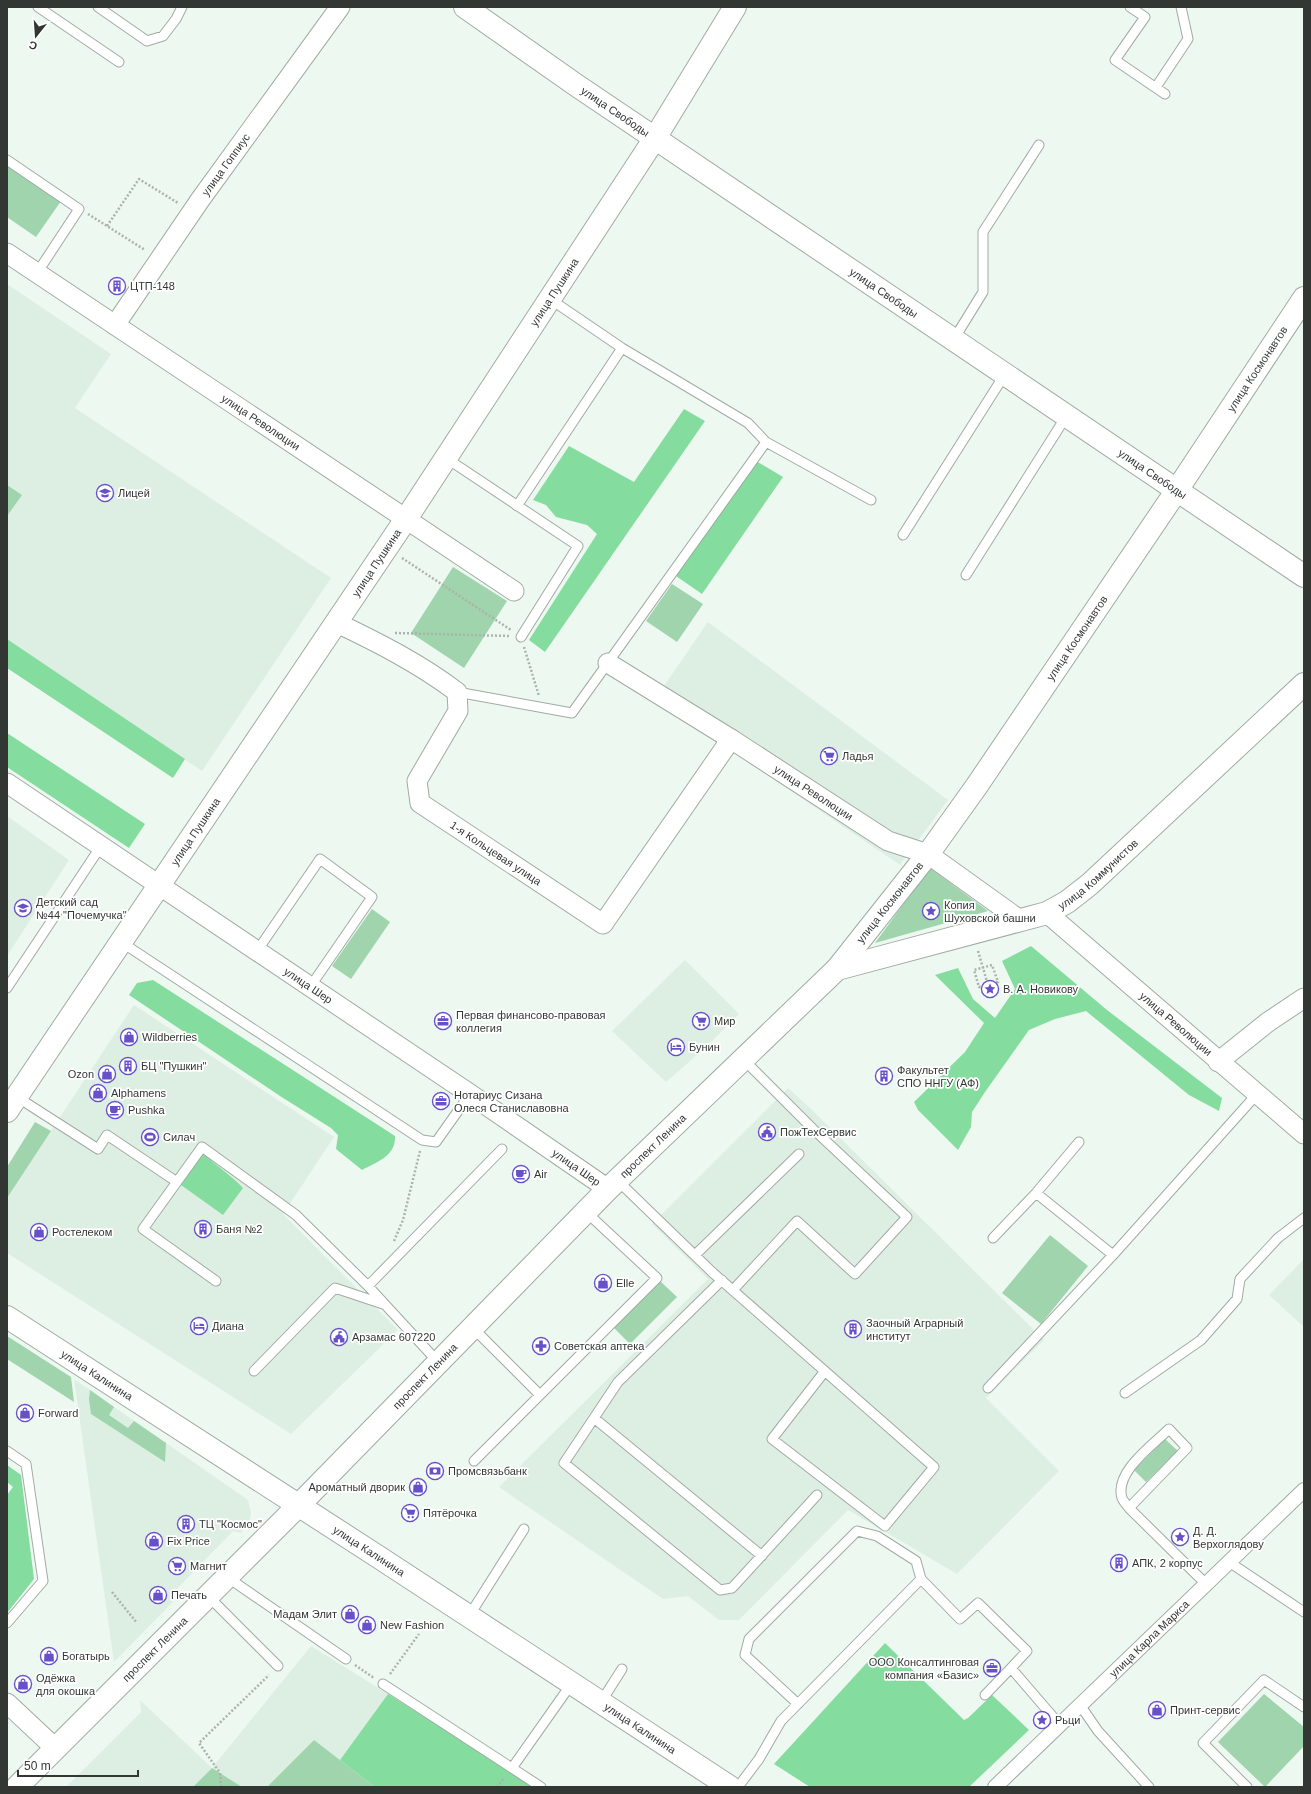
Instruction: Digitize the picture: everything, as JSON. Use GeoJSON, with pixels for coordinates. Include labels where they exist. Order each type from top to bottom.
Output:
{"type":"FeatureCollection","features":[{"type":"Feature","properties":{"kind":"street","name":"улица Гоппиус"},"geometry":{"type":"LineString","coordinates":[[115,325],[161,260],[192,212],[340,7]]}},
{"type":"Feature","properties":{"kind":"street","name":"улица Свободы"},"geometry":{"type":"LineString","coordinates":[[465,7],[655,138],[1304,576]]}},
{"type":"Feature","properties":{"kind":"street","name":"улица Пушкина"},"geometry":{"type":"LineString","coordinates":[[12,1104],[406,519],[655,138],[735,7]]}},
{"type":"Feature","properties":{"kind":"street","name":"улица Революции"},"geometry":{"type":"LineString","coordinates":[[7,253],[514,591]]}},
{"type":"Feature","properties":{"kind":"street","name":"улица Космонавтов"},"geometry":{"type":"LineString","coordinates":[[837,969],[928,854],[976,787],[1177,490],[1304,298]]}},
{"type":"Feature","properties":{"kind":"street"},"geometry":{"type":"LineString","coordinates":[[337,623],[370,638],[431,673],[457,692]]}},
{"type":"Feature","properties":{"kind":"street","name":"улица Революции"},"geometry":{"type":"LineString","coordinates":[[608,663],[731,739],[888,841],[928,854],[1020,920]]}},
{"type":"Feature","properties":{"kind":"street","name":"улица Коммунистов"},"geometry":{"type":"LineString","coordinates":[[837,969],[1047,913],[1067,902],[1090,884],[1304,684]]}},
{"type":"Feature","properties":{"kind":"street","name":"1-я Кольцевая улица"},"geometry":{"type":"LineString","coordinates":[[457,692],[458,712],[417,781],[420,803],[603,924],[731,739]]}},
{"type":"Feature","properties":{"kind":"street","name":"улица Шер"},"geometry":{"type":"LineString","coordinates":[[7,784],[470,1094],[612,1185]]}},
{"type":"Feature","properties":{"kind":"street","name":"улица Революции"},"geometry":{"type":"LineString","coordinates":[[1047,913],[1218,1062],[1304,1134]]}},
{"type":"Feature","properties":{"kind":"street","name":"проспект Ленина"},"geometry":{"type":"LineString","coordinates":[[17,1787],[298,1506],[585,1211],[837,969]]}},
{"type":"Feature","properties":{"kind":"street"},"geometry":{"type":"LineString","coordinates":[[1218,1062],[1268,1022],[1304,998]]}},
{"type":"Feature","properties":{"kind":"street","name":"улица Калинина"},"geometry":{"type":"LineString","coordinates":[[7,1317],[730,1787]]}},
{"type":"Feature","properties":{"kind":"street","name":"улица Карла Маркса"},"geometry":{"type":"LineString","coordinates":[[995,1787],[1304,1490]]}},
{"type":"Feature","properties":{"kind":"street"},"geometry":{"type":"LineString","coordinates":[[7,1703],[56,1748]]}},
{"type":"Feature","properties":{"kind":"lane"},"geometry":{"type":"LineString","coordinates":[[38,7],[119,62]]}},
{"type":"Feature","properties":{"kind":"lane"},"geometry":{"type":"LineString","coordinates":[[98,7],[147,41],[163,36],[182,7]]}},
{"type":"Feature","properties":{"kind":"lane"},"geometry":{"type":"LineString","coordinates":[[1130,7],[1145,17],[1115,60],[1165,94]]}},
{"type":"Feature","properties":{"kind":"lane"},"geometry":{"type":"LineString","coordinates":[[1156,87],[1188,39],[1181,7]]}},
{"type":"Feature","properties":{"kind":"lane"},"geometry":{"type":"LineString","coordinates":[[954,339],[983,292],[983,232],[1039,145]]}},
{"type":"Feature","properties":{"kind":"lane"},"geometry":{"type":"LineString","coordinates":[[7,160],[79,209],[37,273]]}},
{"type":"Feature","properties":{"kind":"lane"},"geometry":{"type":"LineString","coordinates":[[549,298],[622,348],[748,423],[766,442],[871,500]]}},
{"type":"Feature","properties":{"kind":"lane"},"geometry":{"type":"LineString","coordinates":[[517,506],[622,348]]}},
{"type":"Feature","properties":{"kind":"lane"},"geometry":{"type":"LineString","coordinates":[[903,534],[1005,374]]}},
{"type":"Feature","properties":{"kind":"lane"},"geometry":{"type":"LineString","coordinates":[[966,576],[1067,415]]}},
{"type":"Feature","properties":{"kind":"lane"},"geometry":{"type":"LineString","coordinates":[[457,692],[572,713],[766,442]]}},
{"type":"Feature","properties":{"kind":"lane"},"geometry":{"type":"LineString","coordinates":[[445,458],[578,546],[521,637]]}},
{"type":"Feature","properties":{"kind":"lane"},"geometry":{"type":"LineString","coordinates":[[7,988],[101,846]]}},
{"type":"Feature","properties":{"kind":"lane"},"geometry":{"type":"LineString","coordinates":[[257,951],[320,859],[372,897],[310,987]]}},
{"type":"Feature","properties":{"kind":"lane"},"geometry":{"type":"LineString","coordinates":[[120,942],[422,1140],[436,1142],[470,1094]]}},
{"type":"Feature","properties":{"kind":"lane"},"geometry":{"type":"LineString","coordinates":[[733,1290],[798,1221],[855,1274],[907,1217],[812,1128],[743,1059]]}},
{"type":"Feature","properties":{"kind":"lane"},"geometry":{"type":"LineString","coordinates":[[988,1388],[1113,1254],[1257,1094]]}},
{"type":"Feature","properties":{"kind":"lane"},"geometry":{"type":"LineString","coordinates":[[12,1104],[98,1149],[107,1135],[177,1182]]}},
{"type":"Feature","properties":{"kind":"lane"},"geometry":{"type":"LineString","coordinates":[[993,1238],[1036,1193],[1080,1142]]}},
{"type":"Feature","properties":{"kind":"lane"},"geometry":{"type":"LineString","coordinates":[[216,1281],[143,1229],[202,1147],[296,1215],[368,1286],[438,1362]]}},
{"type":"Feature","properties":{"kind":"lane"},"geometry":{"type":"LineString","coordinates":[[368,1286],[502,1149]]}},
{"type":"Feature","properties":{"kind":"lane"},"geometry":{"type":"LineString","coordinates":[[695,1255],[799,1154]]}},
{"type":"Feature","properties":{"kind":"lane"},"geometry":{"type":"LineString","coordinates":[[612,1185],[695,1255],[934,1467],[885,1526],[772,1439],[825,1371]]}},
{"type":"Feature","properties":{"kind":"lane"},"geometry":{"type":"LineString","coordinates":[[1036,1193],[1113,1254]]}},
{"type":"Feature","properties":{"kind":"lane"},"geometry":{"type":"LineString","coordinates":[[474,1461],[657,1278],[585,1211]]}},
{"type":"Feature","properties":{"kind":"lane"},"geometry":{"type":"LineString","coordinates":[[1125,1393],[1201,1340],[1237,1299],[1240,1279],[1278,1238],[1304,1218]]}},
{"type":"Feature","properties":{"kind":"lane"},"geometry":{"type":"LineString","coordinates":[[722,1280],[618,1382],[564,1463],[720,1590],[732,1588],[817,1495]]}},
{"type":"Feature","properties":{"kind":"lane"},"geometry":{"type":"LineString","coordinates":[[254,1371],[335,1288],[384,1304]]}},
{"type":"Feature","properties":{"kind":"lane"},"geometry":{"type":"LineString","coordinates":[[472,1327],[540,1395]]}},
{"type":"Feature","properties":{"kind":"lane"},"geometry":{"type":"LineString","coordinates":[[594,1418],[762,1556]]}},
{"type":"Feature","properties":{"kind":"lane"},"geometry":{"type":"LineString","coordinates":[[1129,1508],[1187,1448],[1169,1429],[1129,1468],[1122,1481],[1122,1497],[1129,1508],[1206,1584]]}},
{"type":"Feature","properties":{"kind":"lane"},"geometry":{"type":"LineString","coordinates":[[7,1451],[26,1464],[42,1581],[7,1623]]}},
{"type":"Feature","properties":{"kind":"lane"},"geometry":{"type":"LineString","coordinates":[[469,1616],[524,1529]]}},
{"type":"Feature","properties":{"kind":"lane"},"geometry":{"type":"LineString","coordinates":[[798,1704],[745,1655],[748,1639],[857,1531],[876,1536],[916,1561],[921,1579],[960,1619],[978,1603],[1027,1651],[985,1695]]}},
{"type":"Feature","properties":{"kind":"lane"},"geometry":{"type":"LineString","coordinates":[[1229,1562],[1304,1612]]}},
{"type":"Feature","properties":{"kind":"lane"},"geometry":{"type":"LineString","coordinates":[[227,1577],[346,1659]]}},
{"type":"Feature","properties":{"kind":"lane"},"geometry":{"type":"LineString","coordinates":[[738,1787],[759,1760],[781,1721],[921,1579]]}},
{"type":"Feature","properties":{"kind":"lane"},"geometry":{"type":"LineString","coordinates":[[208,1596],[278,1666]]}},
{"type":"Feature","properties":{"kind":"lane"},"geometry":{"type":"LineString","coordinates":[[1011,1668],[1060,1725]]}},
{"type":"Feature","properties":{"kind":"lane"},"geometry":{"type":"LineString","coordinates":[[600,1702],[622,1669]]}},
{"type":"Feature","properties":{"kind":"lane"},"geometry":{"type":"LineString","coordinates":[[1247,1787],[1203,1743],[1264,1680],[1304,1707]]}},
{"type":"Feature","properties":{"kind":"lane"},"geometry":{"type":"LineString","coordinates":[[512,1768],[572,1683]]}},
{"type":"Feature","properties":{"kind":"lane"},"geometry":{"type":"LineString","coordinates":[[383,1684],[542,1787]]}},
{"type":"Feature","properties":{"kind":"lane"},"geometry":{"type":"LineString","coordinates":[[1080,1706],[1098,1731],[1149,1787]]}},
{"type":"Feature","properties":{"kind":"path"},"geometry":{"type":"LineString","coordinates":[[107,226],[139,179],[192,212]]}},
{"type":"Feature","properties":{"kind":"path"},"geometry":{"type":"LineString","coordinates":[[79,209],[161,260]]}},
{"type":"Feature","properties":{"kind":"path"},"geometry":{"type":"LineString","coordinates":[[402,558],[521,637],[543,708]]}},
{"type":"Feature","properties":{"kind":"path"},"geometry":{"type":"LineString","coordinates":[[390,632],[521,637]]}},
{"type":"Feature","properties":{"kind":"path"},"geometry":{"type":"LineString","coordinates":[[978,950],[988,985]]}},
{"type":"Feature","properties":{"kind":"path"},"geometry":{"type":"LineString","coordinates":[[992,965],[998,982],[988,985],[979,987],[974,970],[992,965]]}},
{"type":"Feature","properties":{"kind":"path"},"geometry":{"type":"LineString","coordinates":[[391,1248],[402,1220],[422,1140]]}},
{"type":"Feature","properties":{"kind":"path"},"geometry":{"type":"LineString","coordinates":[[112,1592],[137,1623]]}},
{"type":"Feature","properties":{"kind":"path"},"geometry":{"type":"LineString","coordinates":[[346,1659],[383,1684],[419,1634]]}},
{"type":"Feature","properties":{"kind":"path"},"geometry":{"type":"LineString","coordinates":[[221,1787],[220,1773],[199,1743],[278,1666]]}},
{"type":"Feature","properties":{"kind":"shaded area","name":"Лицей"},"geometry":{"type":"Polygon","coordinates":[[[7,284],[111,354],[75,408],[331,578],[202,771],[7,639],[7,284]]]}},
{"type":"Feature","properties":{"kind":"shaded area"},"geometry":{"type":"Polygon","coordinates":[[[708,622],[948,800],[900,865],[655,699],[708,622]]]}},
{"type":"Feature","properties":{"kind":"shaded area","name":"Детский сад №44 \"Почемучка\""},"geometry":{"type":"Polygon","coordinates":[[[7,816],[69,860],[7,956],[7,816]]]}},
{"type":"Feature","properties":{"kind":"shaded area"},"geometry":{"type":"Polygon","coordinates":[[[685,960],[739,1014],[706,1047],[666,1082],[612,1031],[685,960]]]}},
{"type":"Feature","properties":{"kind":"shaded area"},"geometry":{"type":"Polygon","coordinates":[[[134,1005],[334,1137],[283,1214],[398,1330],[291,1434],[7,1253],[7,1197],[134,1005]]]}},
{"type":"Feature","properties":{"kind":"shaded area"},"geometry":{"type":"Polygon","coordinates":[[[788,1088],[1044,1340],[986,1398],[1059,1471],[957,1574],[848,1510],[739,1620],[719,1620],[688,1596],[663,1599],[499,1487],[708,1279],[652,1224],[788,1088]]]}},
{"type":"Feature","properties":{"kind":"shaded area"},"geometry":{"type":"Polygon","coordinates":[[[1304,1259],[1304,1327],[1269,1295],[1304,1259]]]}},
{"type":"Feature","properties":{"kind":"shaded area"},"geometry":{"type":"Polygon","coordinates":[[[74,1379],[248,1500],[251,1513],[249,1524],[241,1533],[233,1531],[171,1595],[174,1601],[114,1662],[74,1379]]]}},
{"type":"Feature","properties":{"kind":"shaded area"},"geometry":{"type":"Polygon","coordinates":[[[311,1646],[388,1694],[340,1760],[314,1740],[267,1787],[242,1787],[212,1768],[311,1646]]]}},
{"type":"Feature","properties":{"kind":"shaded area"},"geometry":{"type":"Polygon","coordinates":[[[140,1700],[212,1768],[193,1787],[66,1787],[141,1712],[140,1700]]]}},
{"type":"Feature","properties":{"kind":"green space"},"geometry":{"type":"Polygon","coordinates":[[[7,163],[61,201],[36,237],[7,217],[7,163]]]}},
{"type":"Feature","properties":{"kind":"green space"},"geometry":{"type":"Polygon","coordinates":[[[684,409],[705,421],[545,652],[529,640],[597,534],[587,525],[556,517],[546,505],[533,500],[569,446],[634,482],[684,409]]]}},
{"type":"Feature","properties":{"kind":"green space"},"geometry":{"type":"Polygon","coordinates":[[[756,461],[783,477],[702,594],[676,576],[756,461]]]}},
{"type":"Feature","properties":{"kind":"green space"},"geometry":{"type":"Polygon","coordinates":[[[7,485],[22,495],[7,516],[7,485]]]}},
{"type":"Feature","properties":{"kind":"green space"},"geometry":{"type":"Polygon","coordinates":[[[453,567],[507,601],[464,668],[411,633],[453,567]]]}},
{"type":"Feature","properties":{"kind":"green space"},"geometry":{"type":"Polygon","coordinates":[[[672,584],[703,604],[677,642],[646,621],[672,584]]]}},
{"type":"Feature","properties":{"kind":"green space"},"geometry":{"type":"Polygon","coordinates":[[[7,639],[185,759],[173,778],[7,668],[7,639]]]}},
{"type":"Feature","properties":{"kind":"green space"},"geometry":{"type":"Polygon","coordinates":[[[7,733],[145,824],[129,848],[7,767],[7,733]]]}},
{"type":"Feature","properties":{"kind":"green space"},"geometry":{"type":"Polygon","coordinates":[[[930,868],[988,911],[875,943],[930,868]]]}},
{"type":"Feature","properties":{"kind":"green space"},"geometry":{"type":"Polygon","coordinates":[[[372,909],[390,922],[351,979],[332,966],[372,909]]]}},
{"type":"Feature","properties":{"kind":"green space"},"geometry":{"type":"Polygon","coordinates":[[[1031,946],[1107,1010],[1222,1098],[1219,1111],[1189,1095],[1086,1011],[1055,1019],[1029,1030],[972,1112],[971,1127],[958,1150],[918,1110],[914,1102],[965,1052],[984,1023],[935,975],[958,968],[973,999],[995,1018],[1015,989],[1002,961],[1031,946]]]}},
{"type":"Feature","properties":{"kind":"green space"},"geometry":{"type":"Polygon","coordinates":[[[153,980],[395,1136],[392,1149],[384,1158],[362,1170],[336,1149],[338,1135],[331,1128],[280,1096],[129,995],[137,983],[153,980]]]}},
{"type":"Feature","properties":{"kind":"green space"},"geometry":{"type":"Polygon","coordinates":[[[35,1122],[51,1131],[7,1198],[7,1167],[35,1122]]]}},
{"type":"Feature","properties":{"kind":"green space"},"geometry":{"type":"Polygon","coordinates":[[[203,1153],[243,1188],[223,1215],[181,1185],[203,1153]]]}},
{"type":"Feature","properties":{"kind":"green space"},"geometry":{"type":"Polygon","coordinates":[[[1050,1235],[1088,1266],[1041,1324],[1002,1293],[1050,1235]]]}},
{"type":"Feature","properties":{"kind":"green space"},"geometry":{"type":"Polygon","coordinates":[[[660,1281],[677,1297],[630,1344],[614,1328],[660,1281]]]}},
{"type":"Feature","properties":{"kind":"green space"},"geometry":{"type":"Polygon","coordinates":[[[7,1336],[71,1377],[74,1402],[7,1359],[7,1336]]]}},
{"type":"Feature","properties":{"kind":"green space"},"geometry":{"type":"Polygon","coordinates":[[[90,1390],[114,1407],[109,1415],[128,1428],[134,1421],[166,1443],[165,1462],[91,1414],[89,1399],[90,1390]]]}},
{"type":"Feature","properties":{"kind":"green space"},"geometry":{"type":"Polygon","coordinates":[[[1165,1439],[1178,1451],[1146,1482],[1134,1470],[1165,1439]]]}},
{"type":"Feature","properties":{"kind":"green space"},"geometry":{"type":"Polygon","coordinates":[[[7,1465],[21,1475],[34,1579],[7,1613],[7,1495],[13,1487],[7,1482],[7,1465]]]}},
{"type":"Feature","properties":{"kind":"green space"},"geometry":{"type":"Polygon","coordinates":[[[885,1643],[964,1720],[992,1695],[1029,1730],[969,1787],[810,1787],[774,1764],[885,1643]]]}},
{"type":"Feature","properties":{"kind":"green space"},"geometry":{"type":"Polygon","coordinates":[[[388,1694],[536,1787],[375,1787],[340,1760],[388,1694]]]}},
{"type":"Feature","properties":{"kind":"green space"},"geometry":{"type":"Polygon","coordinates":[[[1264,1694],[1304,1727],[1304,1746],[1265,1787],[1218,1742],[1264,1694]]]}},
{"type":"Feature","properties":{"kind":"green space"},"geometry":{"type":"Polygon","coordinates":[[[314,1740],[375,1787],[267,1787],[314,1740]]]}},
{"type":"Feature","properties":{"kind":"green space"},"geometry":{"type":"Polygon","coordinates":[[[212,1768],[242,1787],[193,1787],[212,1768]]]}},
{"type":"Feature","properties":{"kind":"place","name":"ЦТП-148"},"geometry":{"type":"Point","coordinates":[117,286]}},
{"type":"Feature","properties":{"kind":"place","name":"Лицей"},"geometry":{"type":"Point","coordinates":[105,493]}},
{"type":"Feature","properties":{"kind":"place","name":"Ладья"},"geometry":{"type":"Point","coordinates":[829,756]}},
{"type":"Feature","properties":{"kind":"place","name":"Детский сад №44 \"Почемучка\""},"geometry":{"type":"Point","coordinates":[23,908]}},
{"type":"Feature","properties":{"kind":"place","name":"Копия Шуховской башни"},"geometry":{"type":"Point","coordinates":[931,911]}},
{"type":"Feature","properties":{"kind":"place","name":"В. А. Новикову"},"geometry":{"type":"Point","coordinates":[990,989]}},
{"type":"Feature","properties":{"kind":"place","name":"Первая финансово-правовая коллегия"},"geometry":{"type":"Point","coordinates":[443,1021]}},
{"type":"Feature","properties":{"kind":"place","name":"Мир"},"geometry":{"type":"Point","coordinates":[701,1021]}},
{"type":"Feature","properties":{"kind":"place","name":"Wildberries"},"geometry":{"type":"Point","coordinates":[129,1037]}},
{"type":"Feature","properties":{"kind":"place","name":"Бунин"},"geometry":{"type":"Point","coordinates":[676,1047]}},
{"type":"Feature","properties":{"kind":"place","name":"БЦ \"Пушкин\""},"geometry":{"type":"Point","coordinates":[128,1066]}},
{"type":"Feature","properties":{"kind":"place","name":"Ozon"},"geometry":{"type":"Point","coordinates":[107,1074]}},
{"type":"Feature","properties":{"kind":"place","name":"Факультет СПО ННГУ (АФ)"},"geometry":{"type":"Point","coordinates":[884,1076]}},
{"type":"Feature","properties":{"kind":"place","name":"Alphamens"},"geometry":{"type":"Point","coordinates":[98,1093]}},
{"type":"Feature","properties":{"kind":"place","name":"Нотариус Сизана Олеся Станиславовна"},"geometry":{"type":"Point","coordinates":[441,1101]}},
{"type":"Feature","properties":{"kind":"place","name":"Pushka"},"geometry":{"type":"Point","coordinates":[115,1110]}},
{"type":"Feature","properties":{"kind":"place","name":"ПожТехСервис"},"geometry":{"type":"Point","coordinates":[767,1132]}},
{"type":"Feature","properties":{"kind":"place","name":"Силач"},"geometry":{"type":"Point","coordinates":[150,1137]}},
{"type":"Feature","properties":{"kind":"place","name":"Air"},"geometry":{"type":"Point","coordinates":[521,1174]}},
{"type":"Feature","properties":{"kind":"place","name":"Баня №2"},"geometry":{"type":"Point","coordinates":[203,1229]}},
{"type":"Feature","properties":{"kind":"place","name":"Ростелеком"},"geometry":{"type":"Point","coordinates":[39,1232]}},
{"type":"Feature","properties":{"kind":"place","name":"Elle"},"geometry":{"type":"Point","coordinates":[603,1283]}},
{"type":"Feature","properties":{"kind":"place","name":"Диана"},"geometry":{"type":"Point","coordinates":[199,1326]}},
{"type":"Feature","properties":{"kind":"place","name":"Заочный Аграрный институт"},"geometry":{"type":"Point","coordinates":[853,1329]}},
{"type":"Feature","properties":{"kind":"place","name":"Арзамас 607220"},"geometry":{"type":"Point","coordinates":[339,1337]}},
{"type":"Feature","properties":{"kind":"place","name":"Советская аптека"},"geometry":{"type":"Point","coordinates":[541,1346]}},
{"type":"Feature","properties":{"kind":"place","name":"Forward"},"geometry":{"type":"Point","coordinates":[25,1413]}},
{"type":"Feature","properties":{"kind":"place","name":"Промсвязьбанк"},"geometry":{"type":"Point","coordinates":[435,1471]}},
{"type":"Feature","properties":{"kind":"place","name":"Ароматный дворик"},"geometry":{"type":"Point","coordinates":[418,1487]}},
{"type":"Feature","properties":{"kind":"place","name":"Пятёрочка"},"geometry":{"type":"Point","coordinates":[410,1513]}},
{"type":"Feature","properties":{"kind":"place","name":"ТЦ \"Космос\""},"geometry":{"type":"Point","coordinates":[186,1524]}},
{"type":"Feature","properties":{"kind":"place","name":"Д. Д. Верхоглядову"},"geometry":{"type":"Point","coordinates":[1180,1537]}},
{"type":"Feature","properties":{"kind":"place","name":"Fix Price"},"geometry":{"type":"Point","coordinates":[154,1541]}},
{"type":"Feature","properties":{"kind":"place","name":"АПК, 2 корпус"},"geometry":{"type":"Point","coordinates":[1119,1563]}},
{"type":"Feature","properties":{"kind":"place","name":"Магнит"},"geometry":{"type":"Point","coordinates":[177,1566]}},
{"type":"Feature","properties":{"kind":"place","name":"Печать"},"geometry":{"type":"Point","coordinates":[158,1595]}},
{"type":"Feature","properties":{"kind":"place","name":"Мадам Элит"},"geometry":{"type":"Point","coordinates":[350,1614]}},
{"type":"Feature","properties":{"kind":"place","name":"New Fashion"},"geometry":{"type":"Point","coordinates":[367,1625]}},
{"type":"Feature","properties":{"kind":"place","name":"Богатырь"},"geometry":{"type":"Point","coordinates":[49,1656]}},
{"type":"Feature","properties":{"kind":"place","name":"ООО Консалтинговая компания «Базис»"},"geometry":{"type":"Point","coordinates":[992,1668]}},
{"type":"Feature","properties":{"kind":"place","name":"Одёжка для окошка"},"geometry":{"type":"Point","coordinates":[23,1684]}},
{"type":"Feature","properties":{"kind":"place","name":"Принт-сервис"},"geometry":{"type":"Point","coordinates":[1157,1710]}},
{"type":"Feature","properties":{"kind":"place","name":"Рьци"},"geometry":{"type":"Point","coordinates":[1042,1720]}}]}
